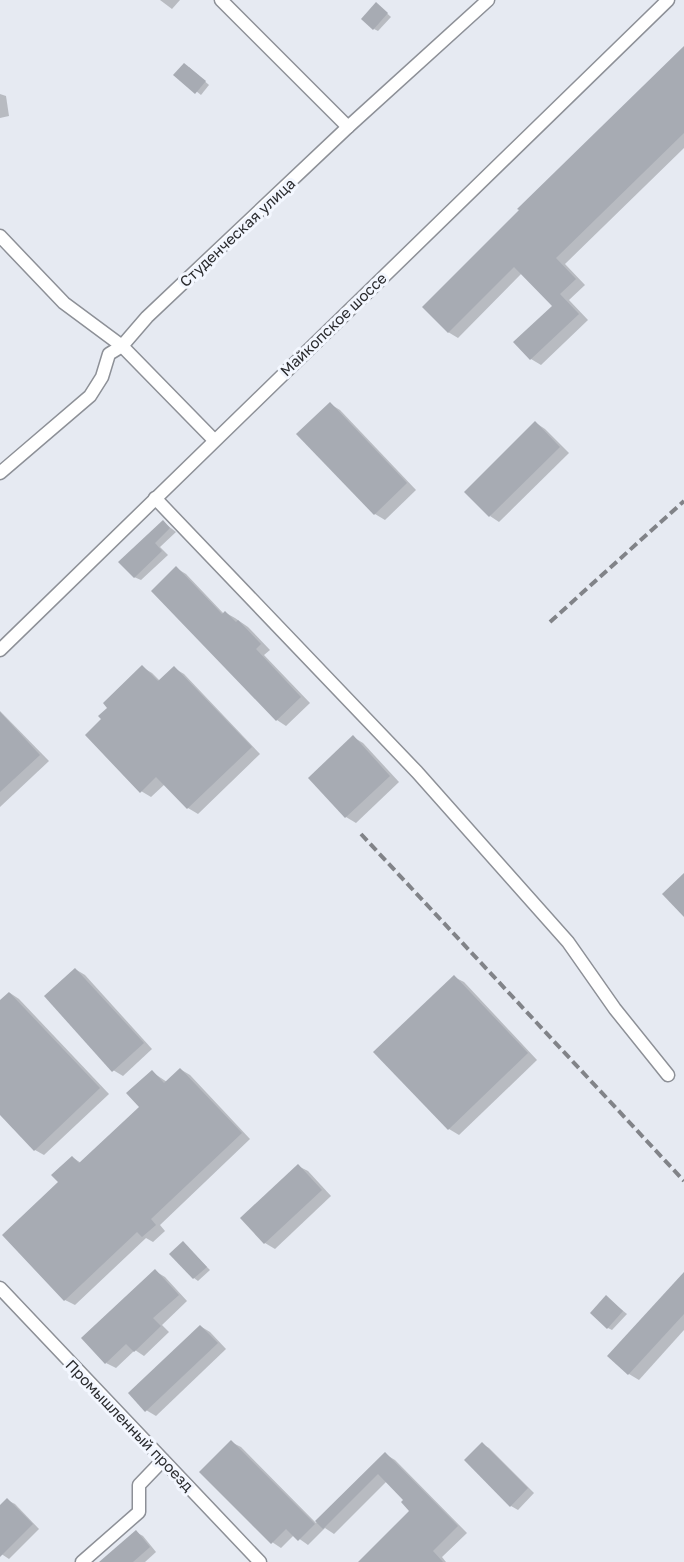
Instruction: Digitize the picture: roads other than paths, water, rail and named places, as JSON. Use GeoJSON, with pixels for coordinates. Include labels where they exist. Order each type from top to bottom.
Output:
{"type":"FeatureCollection","features":[{"type":"Feature","properties":{"kind":"street"},"geometry":{"type":"LineString","coordinates":[[222,0],[348,127]]}},
{"type":"Feature","properties":{"kind":"street","name":"Студенческая улица"},"geometry":{"type":"LineString","coordinates":[[0,473],[90,396],[102,377],[109,354],[122,346],[147,317],[348,127],[488,0]]}},
{"type":"Feature","properties":{"kind":"street","name":"Майкопское шоссе"},"geometry":{"type":"LineString","coordinates":[[0,650],[668,0]]}},
{"type":"Feature","properties":{"kind":"street"},"geometry":{"type":"LineString","coordinates":[[0,227],[20,258]]}},
{"type":"Feature","properties":{"kind":"street"},"geometry":{"type":"LineString","coordinates":[[0,236],[64,303],[122,346],[214,440]]}},
{"type":"Feature","properties":{"kind":"street"},"geometry":{"type":"LineString","coordinates":[[155,498],[417,772],[568,942],[615,1009],[668,1075]]}},
{"type":"Feature","properties":{"kind":"street","name":"Промышленный проезд"},"geometry":{"type":"LineString","coordinates":[[0,1288],[260,1562]]}},
{"type":"Feature","properties":{"kind":"street"},"geometry":{"type":"LineString","coordinates":[[82,1562],[140,1512],[139,1485],[163,1460]]}},
{"type":"Feature","properties":{"kind":"railway"},"geometry":{"type":"LineString","coordinates":[[550,622],[684,501]]}},
{"type":"Feature","properties":{"kind":"railway"},"geometry":{"type":"LineString","coordinates":[[361,834],[684,1181]]}}]}
